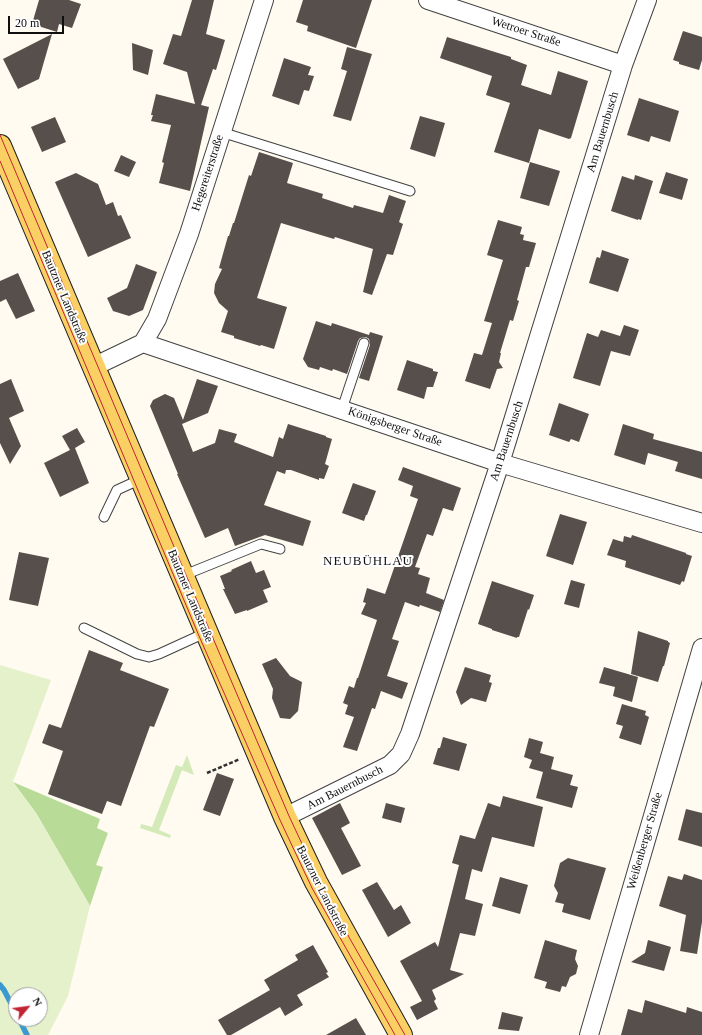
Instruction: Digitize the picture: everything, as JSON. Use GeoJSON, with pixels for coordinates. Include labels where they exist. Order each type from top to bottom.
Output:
{"type":"FeatureCollection","features":[{"type":"Feature","properties":{"kind":"main road","name":"Bautzner Landstraße"},"geometry":{"type":"LineString","coordinates":[[0,146],[285,818],[316,882],[401,1035]]}},
{"type":"Feature","properties":{"kind":"street","name":"Hegereiterstraße"},"geometry":{"type":"LineString","coordinates":[[143,343],[157,319],[189,234],[264,0]]}},
{"type":"Feature","properties":{"kind":"street","name":"Wetroer Straße"},"geometry":{"type":"LineString","coordinates":[[428,0],[624,65]]}},
{"type":"Feature","properties":{"kind":"street","name":"Am Bauernbusch"},"geometry":{"type":"LineString","coordinates":[[285,818],[390,765],[401,754],[410,734],[500,463],[624,65],[647,0]]}},
{"type":"Feature","properties":{"kind":"street","name":"Königsberger Straße"},"geometry":{"type":"LineString","coordinates":[[143,343],[500,463],[702,523]]}},
{"type":"Feature","properties":{"kind":"street"},"geometry":{"type":"LineString","coordinates":[[93,367],[143,343]]}},
{"type":"Feature","properties":{"kind":"street","name":"Weißenberger Straße"},"geometry":{"type":"LineString","coordinates":[[588,1035],[702,648]]}},
{"type":"Feature","properties":{"kind":"lane"},"geometry":{"type":"LineString","coordinates":[[221,132],[410,191]]}},
{"type":"Feature","properties":{"kind":"lane"},"geometry":{"type":"LineString","coordinates":[[342,409],[364,343]]}},
{"type":"Feature","properties":{"kind":"lane"},"geometry":{"type":"LineString","coordinates":[[104,517],[117,490],[140,479]]}},
{"type":"Feature","properties":{"kind":"lane"},"geometry":{"type":"LineString","coordinates":[[182,576],[261,544],[280,549]]}},
{"type":"Feature","properties":{"kind":"lane"},"geometry":{"type":"LineString","coordinates":[[84,628],[138,654],[149,657],[206,633]]}},
{"type":"Feature","properties":{"kind":"path"},"geometry":{"type":"LineString","coordinates":[[207,773],[256,751]]}},
{"type":"Feature","properties":{"kind":"green space"},"geometry":{"type":"Polygon","coordinates":[[[0,665],[51,680],[13,782],[36,813],[90,906],[68,996],[48,1035],[0,1035],[0,665]]]}},
{"type":"Feature","properties":{"kind":"green space"},"geometry":{"type":"Polygon","coordinates":[[[187,755],[194,775],[182,770],[159,830],[171,835],[170,838],[140,828],[141,824],[152,827],[176,765],[182,767],[187,755]]]}},
{"type":"Feature","properties":{"kind":"green space"},"geometry":{"type":"Polygon","coordinates":[[[13,782],[100,819],[97,828],[108,833],[96,865],[103,867],[90,906],[36,813],[13,782]]]}},
{"type":"Feature","properties":{"kind":"building"},"geometry":{"type":"Polygon","coordinates":[[[39,0],[69,0],[81,4],[72,28],[59,24],[57,32],[32,24],[39,0]]]}},
{"type":"Feature","properties":{"kind":"building"},"geometry":{"type":"Polygon","coordinates":[[[192,0],[214,0],[206,34],[225,40],[216,70],[213,69],[201,105],[209,107],[190,191],[159,183],[164,163],[162,162],[171,125],[151,121],[153,115],[151,115],[156,94],[195,104],[187,72],[163,64],[173,34],[181,36],[192,0]]]}},
{"type":"Feature","properties":{"kind":"building"},"geometry":{"type":"Polygon","coordinates":[[[303,0],[372,0],[356,48],[307,31],[308,26],[296,22],[303,0]]]}},
{"type":"Feature","properties":{"kind":"building"},"geometry":{"type":"Polygon","coordinates":[[[683,31],[702,37],[702,60],[699,70],[679,64],[679,62],[673,60],[683,31]]]}},
{"type":"Feature","properties":{"kind":"building"},"geometry":{"type":"Polygon","coordinates":[[[52,34],[39,79],[18,89],[3,59],[52,34]]]}},
{"type":"Feature","properties":{"kind":"building"},"geometry":{"type":"Polygon","coordinates":[[[447,37],[511,57],[511,59],[527,65],[521,85],[551,95],[558,71],[588,81],[571,138],[569,139],[539,129],[529,163],[494,152],[510,103],[486,95],[492,76],[440,58],[447,37]]]}},
{"type":"Feature","properties":{"kind":"building"},"geometry":{"type":"Polygon","coordinates":[[[132,43],[153,50],[148,75],[133,70],[132,43]]]}},
{"type":"Feature","properties":{"kind":"building"},"geometry":{"type":"Polygon","coordinates":[[[347,47],[372,54],[351,121],[333,116],[347,71],[341,69],[347,47]]]}},
{"type":"Feature","properties":{"kind":"building"},"geometry":{"type":"Polygon","coordinates":[[[284,58],[311,67],[308,75],[314,76],[309,91],[304,90],[299,105],[272,96],[284,58]]]}},
{"type":"Feature","properties":{"kind":"building"},"geometry":{"type":"Polygon","coordinates":[[[639,98],[679,111],[670,142],[651,136],[649,142],[627,135],[639,98]]]}},
{"type":"Feature","properties":{"kind":"building"},"geometry":{"type":"Polygon","coordinates":[[[420,116],[445,123],[435,157],[410,149],[420,116]]]}},
{"type":"Feature","properties":{"kind":"building"},"geometry":{"type":"Polygon","coordinates":[[[55,117],[66,142],[42,152],[31,127],[55,117]]]}},
{"type":"Feature","properties":{"kind":"building"},"geometry":{"type":"Polygon","coordinates":[[[259,152],[293,163],[287,183],[323,194],[322,198],[353,208],[354,205],[383,213],[389,195],[406,201],[399,222],[403,224],[393,255],[387,254],[372,295],[363,292],[373,249],[335,237],[334,239],[281,223],[257,298],[287,307],[274,349],[234,338],[234,336],[221,332],[228,311],[219,303],[214,293],[215,284],[222,269],[219,268],[228,236],[234,223],[249,175],[251,176],[259,152]]]}},
{"type":"Feature","properties":{"kind":"building"},"geometry":{"type":"Polygon","coordinates":[[[121,155],[136,162],[129,177],[114,171],[121,155]]]}},
{"type":"Feature","properties":{"kind":"building"},"geometry":{"type":"Polygon","coordinates":[[[530,162],[560,171],[549,206],[520,198],[530,162]]]}},
{"type":"Feature","properties":{"kind":"building"},"geometry":{"type":"Polygon","coordinates":[[[666,172],[688,179],[682,200],[659,193],[666,172]]]}},
{"type":"Feature","properties":{"kind":"building"},"geometry":{"type":"Polygon","coordinates":[[[76,173],[98,184],[106,205],[113,202],[118,216],[121,215],[131,238],[88,257],[55,182],[76,173]]]}},
{"type":"Feature","properties":{"kind":"building"},"geometry":{"type":"Polygon","coordinates":[[[635,175],[653,181],[641,220],[611,211],[622,176],[634,180],[635,175]]]}},
{"type":"Feature","properties":{"kind":"building"},"geometry":{"type":"Polygon","coordinates":[[[498,220],[522,227],[520,234],[524,235],[523,240],[536,243],[529,267],[526,267],[513,321],[510,320],[500,353],[499,362],[503,368],[497,369],[490,389],[465,381],[474,353],[482,355],[492,323],[484,321],[503,260],[487,255],[498,220]]]}},
{"type":"Feature","properties":{"kind":"building"},"geometry":{"type":"Polygon","coordinates":[[[602,250],[629,259],[618,292],[589,283],[596,259],[597,257],[600,258],[602,250]]]}},
{"type":"Feature","properties":{"kind":"building"},"geometry":{"type":"Polygon","coordinates":[[[136,264],[157,272],[143,310],[129,316],[113,311],[107,298],[127,288],[136,264]]]}},
{"type":"Feature","properties":{"kind":"building"},"geometry":{"type":"Polygon","coordinates":[[[18,273],[35,311],[16,319],[6,299],[0,302],[0,281],[18,273]]]}},
{"type":"Feature","properties":{"kind":"building"},"geometry":{"type":"Polygon","coordinates":[[[316,321],[331,326],[332,323],[369,335],[370,332],[383,336],[369,381],[359,378],[370,345],[369,339],[366,337],[360,338],[358,341],[347,374],[333,369],[332,371],[320,367],[319,370],[308,367],[303,359],[316,321]]]}},
{"type":"Feature","properties":{"kind":"building"},"geometry":{"type":"Polygon","coordinates":[[[624,325],[639,330],[630,356],[611,351],[600,386],[573,378],[587,333],[598,337],[601,330],[620,336],[624,325]]]}},
{"type":"Feature","properties":{"kind":"building"},"geometry":{"type":"Polygon","coordinates":[[[407,360],[438,372],[433,387],[427,387],[424,399],[397,390],[407,360]]]}},
{"type":"Feature","properties":{"kind":"building"},"geometry":{"type":"Polygon","coordinates":[[[11,379],[24,411],[9,418],[21,446],[10,464],[0,443],[0,384],[11,379]]]}},
{"type":"Feature","properties":{"kind":"building"},"geometry":{"type":"Polygon","coordinates":[[[197,379],[218,386],[208,413],[182,424],[193,452],[215,443],[219,429],[237,434],[234,442],[273,457],[279,437],[283,439],[288,424],[332,439],[325,464],[329,466],[324,479],[319,478],[319,480],[291,470],[286,470],[285,474],[277,471],[264,505],[311,521],[303,546],[265,535],[235,546],[228,528],[205,538],[177,474],[150,406],[153,400],[165,394],[174,398],[183,420],[197,379]]]}},
{"type":"Feature","properties":{"kind":"building"},"geometry":{"type":"Polygon","coordinates":[[[559,403],[589,414],[579,442],[571,439],[569,442],[549,435],[559,403]]]}},
{"type":"Feature","properties":{"kind":"building"},"geometry":{"type":"Polygon","coordinates":[[[623,424],[654,434],[653,439],[702,452],[702,479],[675,471],[678,462],[648,453],[645,465],[614,455],[623,424]]]}},
{"type":"Feature","properties":{"kind":"building"},"geometry":{"type":"Polygon","coordinates":[[[77,428],[85,442],[75,448],[89,483],[60,497],[44,463],[70,450],[62,436],[77,428]]]}},
{"type":"Feature","properties":{"kind":"building"},"geometry":{"type":"Polygon","coordinates":[[[403,467],[461,488],[453,511],[443,508],[433,536],[427,534],[415,567],[420,568],[418,574],[430,578],[426,593],[444,600],[440,612],[420,605],[419,607],[405,602],[392,639],[399,641],[387,676],[408,683],[402,699],[381,691],[375,709],[372,708],[357,751],[343,747],[354,717],[345,714],[348,705],[343,703],[349,686],[354,688],[377,620],[361,614],[366,603],[363,602],[367,588],[385,594],[418,499],[410,496],[413,486],[398,480],[403,467]]]}},
{"type":"Feature","properties":{"kind":"building"},"geometry":{"type":"Polygon","coordinates":[[[353,483],[376,491],[364,521],[342,513],[353,483]]]}},
{"type":"Feature","properties":{"kind":"building"},"geometry":{"type":"Polygon","coordinates":[[[560,514],[587,522],[573,565],[546,556],[560,514]]]}},
{"type":"Feature","properties":{"kind":"building"},"geometry":{"type":"Polygon","coordinates":[[[632,535],[692,556],[684,582],[682,581],[680,585],[625,567],[626,561],[607,555],[613,539],[623,542],[624,536],[631,538],[632,535]]]}},
{"type":"Feature","properties":{"kind":"building"},"geometry":{"type":"Polygon","coordinates":[[[19,552],[49,558],[38,606],[9,600],[19,552]]]}},
{"type":"Feature","properties":{"kind":"building"},"geometry":{"type":"Polygon","coordinates":[[[251,561],[256,573],[264,570],[271,587],[263,590],[268,602],[247,611],[235,614],[223,589],[225,589],[220,576],[251,561]]]}},
{"type":"Feature","properties":{"kind":"building"},"geometry":{"type":"Polygon","coordinates":[[[571,580],[585,584],[579,608],[564,604],[571,580]]]}},
{"type":"Feature","properties":{"kind":"building"},"geometry":{"type":"Polygon","coordinates":[[[492,581],[534,595],[519,637],[517,638],[478,624],[492,581]]]}},
{"type":"Feature","properties":{"kind":"building"},"geometry":{"type":"Polygon","coordinates":[[[638,631],[670,643],[658,682],[631,674],[638,631]]]}},
{"type":"Feature","properties":{"kind":"building"},"geometry":{"type":"Polygon","coordinates":[[[89,650],[123,663],[120,670],[169,689],[154,727],[150,726],[121,806],[107,801],[102,814],[48,794],[63,751],[42,743],[49,724],[61,728],[89,650]]]}},
{"type":"Feature","properties":{"kind":"building"},"geometry":{"type":"Polygon","coordinates":[[[276,658],[290,676],[302,682],[298,711],[290,719],[280,718],[272,698],[273,689],[262,664],[276,658]]]}},
{"type":"Feature","properties":{"kind":"building"},"geometry":{"type":"Polygon","coordinates":[[[465,667],[491,675],[489,682],[492,683],[486,702],[471,698],[461,705],[456,692],[465,667]]]}},
{"type":"Feature","properties":{"kind":"building"},"geometry":{"type":"Polygon","coordinates":[[[604,667],[638,677],[632,702],[613,696],[615,687],[599,683],[604,667]]]}},
{"type":"Feature","properties":{"kind":"building"},"geometry":{"type":"Polygon","coordinates":[[[622,704],[646,711],[645,715],[649,717],[641,745],[619,738],[623,726],[616,724],[622,704]]]}},
{"type":"Feature","properties":{"kind":"building"},"geometry":{"type":"Polygon","coordinates":[[[443,737],[467,744],[459,771],[433,764],[443,737]]]}},
{"type":"Feature","properties":{"kind":"building"},"geometry":{"type":"Polygon","coordinates":[[[529,738],[543,742],[540,753],[554,757],[551,769],[573,775],[570,785],[578,787],[572,808],[536,798],[543,772],[529,768],[532,760],[524,757],[529,738]]]}},
{"type":"Feature","properties":{"kind":"building"},"geometry":{"type":"Polygon","coordinates":[[[217,773],[234,779],[220,816],[203,810],[217,773]]]}},
{"type":"Feature","properties":{"kind":"building"},"geometry":{"type":"Polygon","coordinates":[[[503,796],[543,807],[534,847],[492,837],[482,872],[472,869],[465,899],[483,904],[475,936],[460,933],[450,970],[464,974],[432,990],[436,999],[434,1001],[438,1009],[417,1020],[410,1007],[422,1001],[400,961],[435,942],[438,947],[459,865],[452,863],[460,835],[475,839],[488,803],[500,807],[503,796]]]}},
{"type":"Feature","properties":{"kind":"building"},"geometry":{"type":"Polygon","coordinates":[[[340,803],[350,823],[341,828],[361,866],[342,875],[312,818],[340,803]]]}},
{"type":"Feature","properties":{"kind":"building"},"geometry":{"type":"Polygon","coordinates":[[[386,803],[405,808],[401,823],[382,818],[386,803]]]}},
{"type":"Feature","properties":{"kind":"building"},"geometry":{"type":"Polygon","coordinates":[[[686,809],[702,813],[702,847],[678,840],[686,809]]]}},
{"type":"Feature","properties":{"kind":"building"},"geometry":{"type":"Polygon","coordinates":[[[568,858],[606,868],[590,920],[562,912],[564,904],[555,902],[558,893],[554,886],[560,863],[568,858]]]}},
{"type":"Feature","properties":{"kind":"building"},"geometry":{"type":"Polygon","coordinates":[[[684,874],[702,880],[702,922],[697,954],[680,951],[686,915],[659,906],[668,876],[682,880],[684,874]]]}},
{"type":"Feature","properties":{"kind":"building"},"geometry":{"type":"Polygon","coordinates":[[[500,877],[528,885],[520,914],[492,906],[500,877]]]}},
{"type":"Feature","properties":{"kind":"building"},"geometry":{"type":"Polygon","coordinates":[[[377,882],[394,910],[401,905],[411,923],[388,937],[362,890],[377,882]]]}},
{"type":"Feature","properties":{"kind":"building"},"geometry":{"type":"Polygon","coordinates":[[[545,940],[577,950],[575,959],[578,966],[576,974],[570,977],[566,987],[562,986],[560,992],[545,988],[547,982],[534,978],[545,940]]]}},
{"type":"Feature","properties":{"kind":"building"},"geometry":{"type":"Polygon","coordinates":[[[648,940],[671,947],[664,971],[631,962],[645,953],[648,940]]]}},
{"type":"Feature","properties":{"kind":"building"},"geometry":{"type":"Polygon","coordinates":[[[313,945],[328,972],[326,973],[329,977],[297,995],[303,1005],[285,1016],[280,1007],[231,1035],[227,1035],[218,1020],[270,990],[264,980],[298,960],[295,955],[313,945]]]}},
{"type":"Feature","properties":{"kind":"building"},"geometry":{"type":"Polygon","coordinates":[[[645,1000],[686,1013],[687,1007],[702,1012],[702,1035],[621,1035],[628,1009],[642,1013],[645,1000]]]}},
{"type":"Feature","properties":{"kind":"building"},"geometry":{"type":"Polygon","coordinates":[[[502,1012],[523,1017],[519,1031],[498,1029],[502,1012]]]}},
{"type":"Feature","properties":{"kind":"building"},"geometry":{"type":"Polygon","coordinates":[[[356,1018],[366,1035],[326,1035],[356,1018]]]}},
{"type":"Feature","properties":{"kind":"waterway"},"geometry":{"type":"LineString","coordinates":[[0,985],[8,998]]}},
{"type":"Feature","properties":{"kind":"waterway"},"geometry":{"type":"LineString","coordinates":[[23,1027],[27,1035]]}},
{"type":"Feature","properties":{"kind":"tram line"},"geometry":{"type":"LineString","coordinates":[[0,135],[289,816],[318,878],[350,939],[405,1035]]}},
{"type":"Feature","properties":{"kind":"tram line"},"geometry":{"type":"LineString","coordinates":[[0,161],[199,636],[280,820],[312,888],[395,1035]]}},
{"type":"Feature","properties":{"kind":"district","name":"NEUBÜHLAU"},"geometry":{"type":"Point","coordinates":[368,562]}}]}
